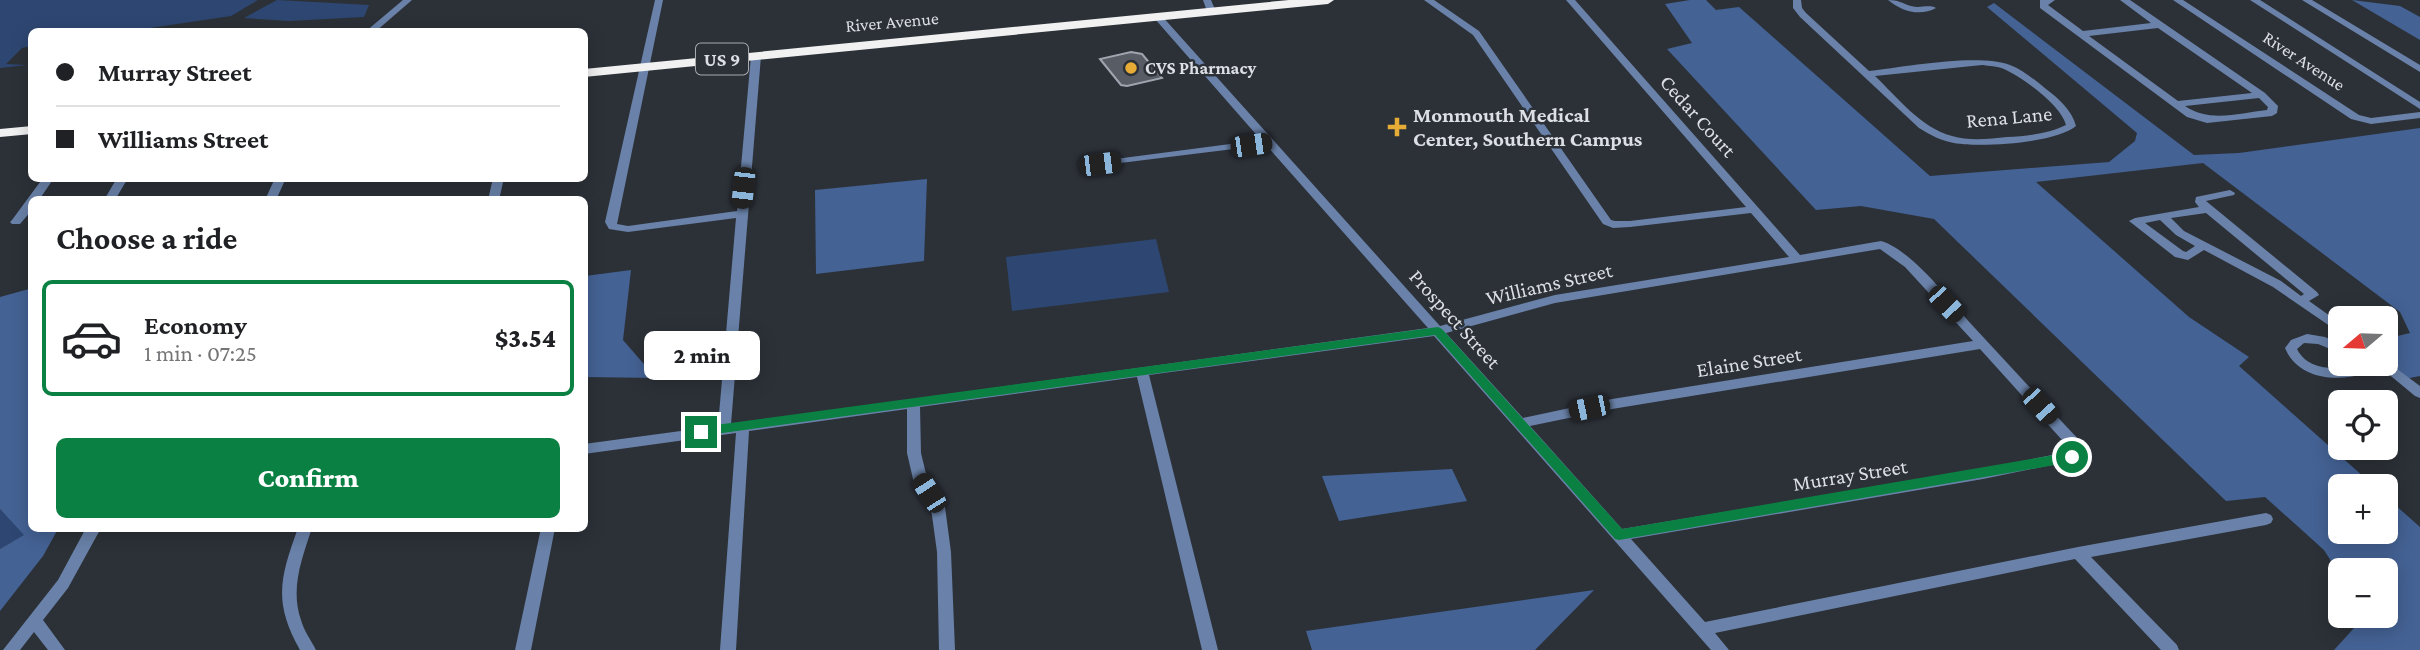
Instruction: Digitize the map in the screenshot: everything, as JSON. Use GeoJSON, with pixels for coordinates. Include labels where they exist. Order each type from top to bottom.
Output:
{"type":"FeatureCollection","features":[{"type":"Feature","properties":{"kind":"highway","name":"River Avenue"},"geometry":{"type":"LineString","coordinates":[[588,73],[1158,17],[1209,6],[1328,0]]}},
{"type":"Feature","properties":{"kind":"highway"},"geometry":{"type":"LineString","coordinates":[[0,133],[28,130]]}},
{"type":"Feature","properties":{"kind":"street"},"geometry":{"type":"LineString","coordinates":[[374,28],[408,0]]}},
{"type":"Feature","properties":{"kind":"street"},"geometry":{"type":"LineString","coordinates":[[659,0],[611,222],[613,226],[628,229],[740,215]]}},
{"type":"Feature","properties":{"kind":"street"},"geometry":{"type":"LineString","coordinates":[[1428,0],[1476,33],[1607,222],[1613,225],[1630,224],[1755,209]]}},
{"type":"Feature","properties":{"kind":"street","name":"Cedar Court"},"geometry":{"type":"LineString","coordinates":[[1570,0],[1797,258]]}},
{"type":"Feature","properties":{"kind":"street","name":"Rena Lane"},"geometry":{"type":"LineString","coordinates":[[1797,0],[1803,15],[1923,126],[1937,135],[1955,141],[1972,142],[2056,134],[2071,126],[2072,121],[2068,114],[2056,103],[2017,73],[1996,64],[1982,62],[1867,74]]}},
{"type":"Feature","properties":{"kind":"street"},"geometry":{"type":"LineString","coordinates":[[1892,0],[1912,10],[1931,8]]}},
{"type":"Feature","properties":{"kind":"street"},"geometry":{"type":"LineString","coordinates":[[2050,0],[2044,1],[2043,6],[2192,115],[2207,120],[2272,113],[2273,106],[2261,95],[2124,0]]}},
{"type":"Feature","properties":{"kind":"street","name":"River Avenue"},"geometry":{"type":"LineString","coordinates":[[2176,0],[2355,117],[2371,121],[2420,115]]}},
{"type":"Feature","properties":{"kind":"street","name":"River Avenue"},"geometry":{"type":"LineString","coordinates":[[2254,0],[2420,106]]}},
{"type":"Feature","properties":{"kind":"street"},"geometry":{"type":"LineString","coordinates":[[2306,0],[2420,69]]}},
{"type":"Feature","properties":{"kind":"street","name":"Prospect Street"},"geometry":{"type":"LineString","coordinates":[[1158,17],[1721,650]]}},
{"type":"Feature","properties":{"kind":"street"},"geometry":{"type":"LineString","coordinates":[[2079,34],[2160,25]]}},
{"type":"Feature","properties":{"kind":"street"},"geometry":{"type":"LineString","coordinates":[[724,428],[740,215],[756,56]]}},
{"type":"Feature","properties":{"kind":"street"},"geometry":{"type":"LineString","coordinates":[[2176,104],[2261,95]]}},
{"type":"Feature","properties":{"kind":"street"},"geometry":{"type":"LineString","coordinates":[[1100,164],[1269,142]]}},
{"type":"Feature","properties":{"kind":"street"},"geometry":{"type":"LineString","coordinates":[[2230,193],[2200,199],[2207,209],[2313,295],[2302,300]]}},
{"type":"Feature","properties":{"kind":"street"},"geometry":{"type":"LineString","coordinates":[[16,222],[28,206]]}},
{"type":"Feature","properties":{"kind":"street"},"geometry":{"type":"LineString","coordinates":[[2135,221],[2207,209]]}},
{"type":"Feature","properties":{"kind":"street"},"geometry":{"type":"LineString","coordinates":[[2162,216],[2180,233],[2302,300],[2328,320]]}},
{"type":"Feature","properties":{"kind":"street"},"geometry":{"type":"LineString","coordinates":[[2135,221],[2179,254],[2188,256],[2203,246]]}},
{"type":"Feature","properties":{"kind":"street","name":"Williams Street"},"geometry":{"type":"LineString","coordinates":[[588,448],[1438,331],[1555,299],[1881,245],[1897,253],[1983,344]]}},
{"type":"Feature","properties":{"kind":"street"},"geometry":{"type":"LineString","coordinates":[[2328,344],[2308,338],[2299,340],[2291,348],[2293,356],[2307,366],[2328,373]]}},
{"type":"Feature","properties":{"kind":"street","name":"Elaine Street"},"geometry":{"type":"LineString","coordinates":[[1521,422],[1612,404],[1983,344]]}},
{"type":"Feature","properties":{"kind":"street","name":"Murray Street"},"geometry":{"type":"LineString","coordinates":[[1619,535],[2030,465],[2080,454],[2077,447],[1983,344]]}},
{"type":"Feature","properties":{"kind":"street"},"geometry":{"type":"LineString","coordinates":[[1142,371],[1210,650]]}},
{"type":"Feature","properties":{"kind":"street"},"geometry":{"type":"LineString","coordinates":[[2398,376],[2420,393]]}},
{"type":"Feature","properties":{"kind":"street"},"geometry":{"type":"LineString","coordinates":[[913,404],[914,453],[920,479],[938,507],[943,540],[947,650]]}},
{"type":"Feature","properties":{"kind":"street"},"geometry":{"type":"LineString","coordinates":[[728,650],[743,427]]}},
{"type":"Feature","properties":{"kind":"street"},"geometry":{"type":"LineString","coordinates":[[1702,629],[2078,553],[2266,519]]}},
{"type":"Feature","properties":{"kind":"street"},"geometry":{"type":"LineString","coordinates":[[11,650],[63,584],[92,532]]}},
{"type":"Feature","properties":{"kind":"street"},"geometry":{"type":"LineString","coordinates":[[304,532],[288,574],[287,604],[296,632],[308,650]]}},
{"type":"Feature","properties":{"kind":"street"},"geometry":{"type":"LineString","coordinates":[[523,650],[547,532]]}},
{"type":"Feature","properties":{"kind":"street"},"geometry":{"type":"LineString","coordinates":[[2078,553],[2171,650]]}},
{"type":"Feature","properties":{"kind":"street"},"geometry":{"type":"LineString","coordinates":[[35,621],[57,650]]}},
{"type":"Feature","properties":{"kind":"shaded area"},"geometry":{"type":"Polygon","coordinates":[[[0,0],[258,0],[231,16],[150,28],[28,28],[28,47],[22,48],[6,64],[27,65],[0,68],[0,0]]]}},
{"type":"Feature","properties":{"kind":"shaded area"},"geometry":{"type":"Polygon","coordinates":[[[277,0],[369,5],[364,17],[289,21],[244,18],[277,0]]]}},
{"type":"Feature","properties":{"kind":"shaded area"},"geometry":{"type":"Polygon","coordinates":[[[1706,0],[1716,10],[1739,7],[1930,176],[2109,162],[2135,141],[2137,133],[1987,7],[1994,3],[2194,155],[2239,153],[2420,128],[2420,376],[2399,380],[2396,376],[2398,376],[2398,336],[2410,333],[2398,306],[2392,306],[2203,163],[2036,182],[2189,317],[2249,357],[2239,366],[2328,445],[2328,460],[2345,460],[2360,474],[2328,474],[2328,544],[2398,544],[2398,508],[2420,527],[2420,650],[2334,650],[2354,628],[2398,628],[2398,558],[2329,558],[2324,550],[2265,497],[2226,501],[1934,219],[1861,206],[1816,210],[1667,49],[1692,43],[1665,4],[1706,0]]]}},
{"type":"Feature","properties":{"kind":"shaded area"},"geometry":{"type":"Polygon","coordinates":[[[2352,0],[2400,6],[2420,17],[2420,40],[2352,0]]]}},
{"type":"Feature","properties":{"kind":"shaded area"},"geometry":{"type":"Polygon","coordinates":[[[927,179],[924,261],[816,274],[815,190],[927,179]]]}},
{"type":"Feature","properties":{"kind":"shaded area"},"geometry":{"type":"Polygon","coordinates":[[[1156,239],[1169,292],[1012,311],[1006,257],[1156,239]]]}},
{"type":"Feature","properties":{"kind":"shaded area"},"geometry":{"type":"Polygon","coordinates":[[[631,270],[623,340],[656,378],[588,377],[588,276],[631,270]]]}},
{"type":"Feature","properties":{"kind":"shaded area"},"geometry":{"type":"Polygon","coordinates":[[[28,289],[28,532],[56,532],[43,556],[0,611],[0,549],[24,535],[0,509],[0,297],[28,289]]]}},
{"type":"Feature","properties":{"kind":"shaded area"},"geometry":{"type":"Polygon","coordinates":[[[1452,469],[1467,501],[1339,521],[1322,476],[1452,469]]]}},
{"type":"Feature","properties":{"kind":"shaded area"},"geometry":{"type":"Polygon","coordinates":[[[0,509],[25,535],[0,549],[0,509]]]}},
{"type":"Feature","properties":{"kind":"shaded area"},"geometry":{"type":"Polygon","coordinates":[[[1594,590],[1535,650],[1312,650],[1306,631],[1594,590]]]}},
{"type":"Feature","properties":{"kind":"building","name":"CVS Pharmacy"},"geometry":{"type":"Polygon","coordinates":[[[1131,52],[1142,54],[1162,78],[1121,85],[1100,59],[1131,52]]]}},
{"type":"Feature","properties":{"kind":"place","name":"CVS Pharmacy"},"geometry":{"type":"Point","coordinates":[1131,68]}},
{"type":"Feature","properties":{"kind":"place","name":"Monmouth Medical Center, Southern Campus"},"geometry":{"type":"Point","coordinates":[1397,127]}},
{"type":"Feature","properties":{"kind":"route"},"geometry":{"type":"LineString","coordinates":[[701,432],[1438,331],[1619,535],[2072,457]]}}]}
